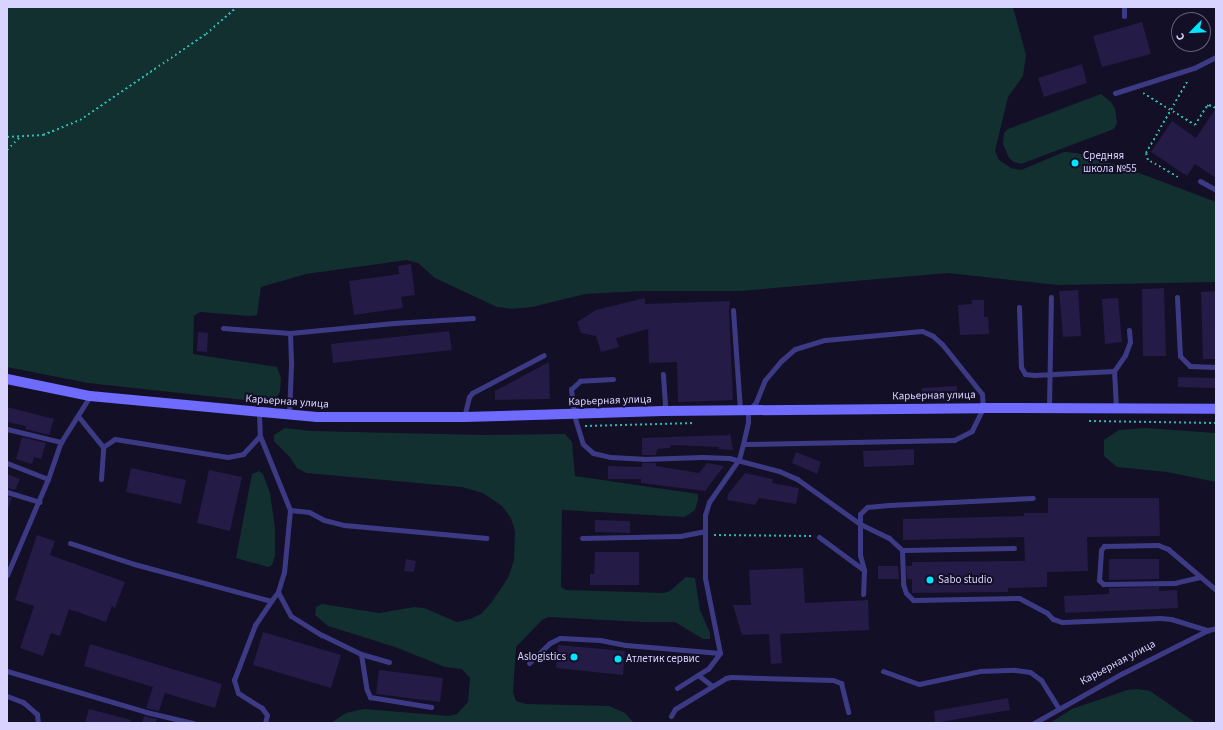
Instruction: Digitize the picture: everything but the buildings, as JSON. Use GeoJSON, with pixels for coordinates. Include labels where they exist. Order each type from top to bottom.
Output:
{"type":"FeatureCollection","features":[{"type":"Feature","properties":{"kind":"street","name":"Карьерная улица"},"geometry":{"type":"LineString","coordinates":[[7,379],[90,396],[317,417],[464,417],[574,415],[663,411],[1049,407],[1216,409]]}},
{"type":"Feature","properties":{"kind":"lane"},"geometry":{"type":"LineString","coordinates":[[1124,7],[1124,16]]}},
{"type":"Feature","properties":{"kind":"lane"},"geometry":{"type":"LineString","coordinates":[[1115,93],[1194,68],[1216,57]]}},
{"type":"Feature","properties":{"kind":"lane"},"geometry":{"type":"LineString","coordinates":[[1200,180],[1216,190]]}},
{"type":"Feature","properties":{"kind":"lane"},"geometry":{"type":"LineString","coordinates":[[1177,296],[1180,356],[1190,366],[1216,366]]}},
{"type":"Feature","properties":{"kind":"lane"},"geometry":{"type":"LineString","coordinates":[[1049,407],[1051,297]]}},
{"type":"Feature","properties":{"kind":"lane"},"geometry":{"type":"LineString","coordinates":[[1019,306],[1021,367],[1025,374],[1034,375],[1114,371]]}},
{"type":"Feature","properties":{"kind":"lane"},"geometry":{"type":"LineString","coordinates":[[677,688],[708,669],[720,653],[706,584],[705,515],[709,502],[739,459],[748,422],[744,411],[733,310]]}},
{"type":"Feature","properties":{"kind":"lane"},"geometry":{"type":"LineString","coordinates":[[223,328],[290,333],[394,323],[473,318]]}},
{"type":"Feature","properties":{"kind":"lane"},"geometry":{"type":"LineString","coordinates":[[1116,408],[1114,371],[1125,355],[1130,342],[1129,330]]}},
{"type":"Feature","properties":{"kind":"lane"},"geometry":{"type":"LineString","coordinates":[[743,444],[954,440],[972,431],[983,408],[982,394],[942,344],[933,336],[922,332],[825,340],[795,349],[765,380],[756,402],[744,411]]}},
{"type":"Feature","properties":{"kind":"lane"},"geometry":{"type":"LineString","coordinates":[[289,415],[291,365],[290,333]]}},
{"type":"Feature","properties":{"kind":"lane"},"geometry":{"type":"LineString","coordinates":[[464,417],[469,397],[472,392],[544,355]]}},
{"type":"Feature","properties":{"kind":"lane"},"geometry":{"type":"LineString","coordinates":[[663,374],[665,404],[663,411]]}},
{"type":"Feature","properties":{"kind":"lane"},"geometry":{"type":"LineString","coordinates":[[612,380],[580,381],[571,389],[574,415],[583,444],[593,453],[610,457],[643,459],[702,457],[739,459],[797,479],[860,524],[890,538],[902,550],[903,584],[906,593],[913,600],[1019,598],[1062,622],[1160,618],[1171,619],[1208,630]]}},
{"type":"Feature","properties":{"kind":"lane"},"geometry":{"type":"LineString","coordinates":[[7,575],[39,502],[61,442],[90,396]]}},
{"type":"Feature","properties":{"kind":"lane"},"geometry":{"type":"LineString","coordinates":[[259,412],[260,436],[290,510],[284,572],[278,592],[255,625],[234,680],[238,693],[262,708],[267,715],[265,723]]}},
{"type":"Feature","properties":{"kind":"lane"},"geometry":{"type":"LineString","coordinates":[[78,416],[103,447],[101,479]]}},
{"type":"Feature","properties":{"kind":"lane"},"geometry":{"type":"LineString","coordinates":[[7,429],[61,442]]}},
{"type":"Feature","properties":{"kind":"lane"},"geometry":{"type":"LineString","coordinates":[[103,447],[115,439],[228,457],[243,454],[260,436]]}},
{"type":"Feature","properties":{"kind":"lane"},"geometry":{"type":"LineString","coordinates":[[7,463],[48,479]]}},
{"type":"Feature","properties":{"kind":"lane"},"geometry":{"type":"LineString","coordinates":[[7,492],[39,502]]}},
{"type":"Feature","properties":{"kind":"lane"},"geometry":{"type":"LineString","coordinates":[[863,594],[864,570],[860,555],[860,514],[867,508],[889,505],[1033,498]]}},
{"type":"Feature","properties":{"kind":"lane"},"geometry":{"type":"LineString","coordinates":[[290,510],[309,512],[324,520],[344,525],[486,538]]}},
{"type":"Feature","properties":{"kind":"lane"},"geometry":{"type":"LineString","coordinates":[[582,538],[680,536],[705,533]]}},
{"type":"Feature","properties":{"kind":"lane"},"geometry":{"type":"LineString","coordinates":[[819,536],[864,570]]}},
{"type":"Feature","properties":{"kind":"lane"},"geometry":{"type":"LineString","coordinates":[[70,543],[134,564],[271,601]]}},
{"type":"Feature","properties":{"kind":"lane"},"geometry":{"type":"LineString","coordinates":[[1200,577],[1175,583],[1103,584],[1099,580],[1101,550],[1104,546],[1158,545],[1168,549],[1216,590]]}},
{"type":"Feature","properties":{"kind":"lane"},"geometry":{"type":"LineString","coordinates":[[902,550],[1014,548]]}},
{"type":"Feature","properties":{"kind":"lane"},"geometry":{"type":"LineString","coordinates":[[278,592],[291,616],[322,635],[362,654],[389,662]]}},
{"type":"Feature","properties":{"kind":"lane","name":"Карьерная улица"},"geometry":{"type":"LineString","coordinates":[[1034,723],[1121,674],[1208,630],[1216,628]]}},
{"type":"Feature","properties":{"kind":"lane"},"geometry":{"type":"LineString","coordinates":[[529,663],[550,643],[560,638],[600,640],[626,645],[720,653]]}},
{"type":"Feature","properties":{"kind":"lane"},"geometry":{"type":"LineString","coordinates":[[362,654],[366,690],[370,697],[431,707]]}},
{"type":"Feature","properties":{"kind":"lane"},"geometry":{"type":"LineString","coordinates":[[883,671],[918,684],[980,671],[1015,670],[1030,672],[1041,680],[1059,709]]}},
{"type":"Feature","properties":{"kind":"lane"},"geometry":{"type":"LineString","coordinates":[[7,671],[146,712],[193,723]]}},
{"type":"Feature","properties":{"kind":"lane"},"geometry":{"type":"LineString","coordinates":[[698,675],[712,686]]}},
{"type":"Feature","properties":{"kind":"lane"},"geometry":{"type":"LineString","coordinates":[[671,716],[675,709],[712,686],[731,677],[833,680],[841,684],[848,712]]}},
{"type":"Feature","properties":{"kind":"lane"},"geometry":{"type":"LineString","coordinates":[[7,696],[23,702],[38,714],[38,723]]}},
{"type":"Feature","properties":{"kind":"path"},"geometry":{"type":"LineString","coordinates":[[7,137],[43,135],[80,120],[206,34],[237,7]]}},
{"type":"Feature","properties":{"kind":"path"},"geometry":{"type":"LineString","coordinates":[[1178,177],[1148,160],[1146,153],[1194,68]]}},
{"type":"Feature","properties":{"kind":"path"},"geometry":{"type":"LineString","coordinates":[[1133,87],[1195,125],[1207,106],[1209,105],[1216,108]]}},
{"type":"Feature","properties":{"kind":"path"},"geometry":{"type":"LineString","coordinates":[[7,150],[20,137]]}},
{"type":"Feature","properties":{"kind":"path"},"geometry":{"type":"LineString","coordinates":[[705,533],[819,536]]}},
{"type":"Feature","properties":{"kind":"green space"},"geometry":{"type":"Polygon","coordinates":[[[7,7],[1013,7],[1026,55],[1023,76],[1008,97],[995,151],[999,160],[1011,168],[1021,170],[1064,152],[1076,153],[1126,168],[1216,202],[1216,282],[1058,285],[948,273],[740,291],[643,291],[585,294],[532,307],[512,309],[497,307],[435,278],[418,263],[407,260],[306,274],[261,287],[257,315],[250,316],[200,312],[194,316],[193,354],[277,367],[281,378],[280,392],[276,398],[264,402],[88,383],[7,367],[7,7]]]}},
{"type":"Feature","properties":{"kind":"green space"},"geometry":{"type":"Polygon","coordinates":[[[1101,94],[1111,102],[1115,109],[1117,123],[1114,129],[1021,164],[1014,162],[1009,158],[1003,144],[1004,133],[1008,129],[1101,94]]]}},
{"type":"Feature","properties":{"kind":"green space"},"geometry":{"type":"Polygon","coordinates":[[[285,428],[311,431],[482,435],[565,434],[572,442],[575,476],[698,494],[695,510],[685,517],[562,510],[561,587],[566,590],[664,593],[670,591],[686,577],[695,578],[700,610],[710,633],[710,639],[703,639],[675,622],[644,622],[548,617],[542,620],[516,647],[513,692],[516,701],[526,704],[609,706],[625,713],[634,723],[331,723],[346,713],[364,709],[449,716],[457,714],[468,702],[470,678],[462,669],[445,667],[395,647],[328,626],[315,615],[316,607],[322,604],[379,613],[414,607],[424,608],[457,622],[470,619],[481,614],[491,603],[508,578],[514,560],[515,531],[511,518],[502,506],[483,493],[462,487],[306,473],[297,468],[289,456],[274,441],[274,435],[285,428]]]}},
{"type":"Feature","properties":{"kind":"green space"},"geometry":{"type":"Polygon","coordinates":[[[1146,428],[1216,433],[1216,482],[1167,472],[1117,467],[1104,456],[1104,440],[1119,430],[1146,428]]]}},
{"type":"Feature","properties":{"kind":"green space"},"geometry":{"type":"Polygon","coordinates":[[[259,471],[263,474],[270,493],[275,528],[275,556],[272,565],[268,567],[236,558],[252,474],[259,471]]]}},
{"type":"Feature","properties":{"kind":"green space"},"geometry":{"type":"Polygon","coordinates":[[[1138,689],[1150,691],[1196,723],[1050,723],[1072,709],[1127,690],[1138,689]]]}},
{"type":"Feature","properties":{"kind":"place","name":"Средняя школа №55"},"geometry":{"type":"Point","coordinates":[1075,163]}},
{"type":"Feature","properties":{"kind":"place","name":"Sabo studio"},"geometry":{"type":"Point","coordinates":[930,580]}},
{"type":"Feature","properties":{"kind":"place","name":"Aslogistics"},"geometry":{"type":"Point","coordinates":[574,657]}},
{"type":"Feature","properties":{"kind":"place","name":"Атлетик сервис"},"geometry":{"type":"Point","coordinates":[618,659]}}]}
